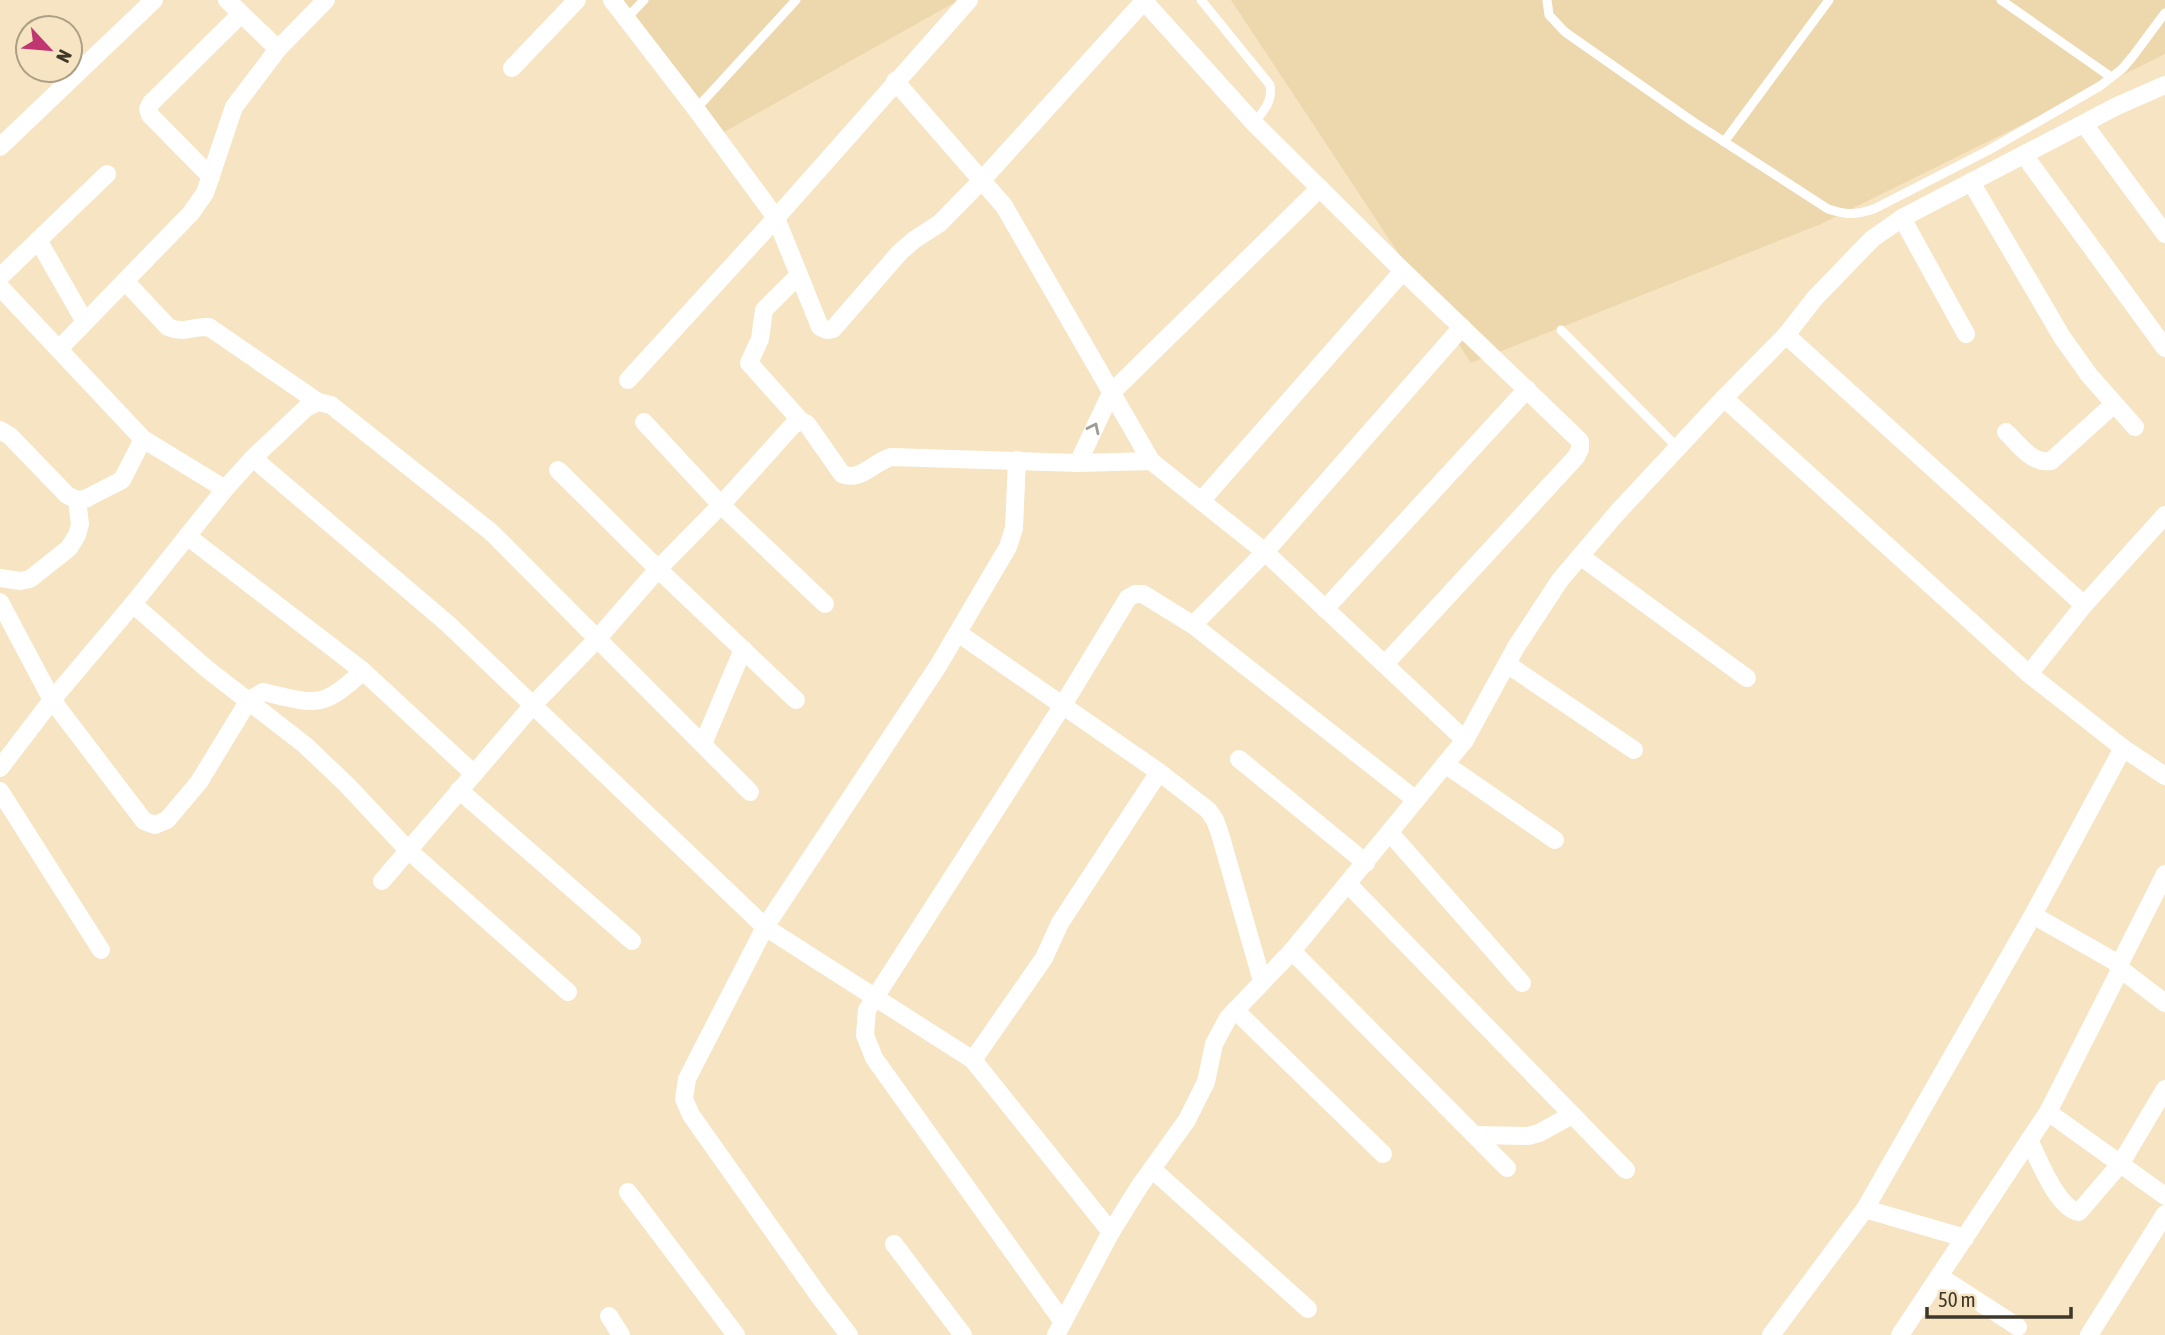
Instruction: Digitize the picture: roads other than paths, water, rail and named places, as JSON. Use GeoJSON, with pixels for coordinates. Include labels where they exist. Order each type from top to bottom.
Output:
{"type":"FeatureCollection","features":[{"type":"Feature","properties":{"kind":"street"},"geometry":{"type":"LineString","coordinates":[[0,147],[154,0]]}},
{"type":"Feature","properties":{"kind":"street"},"geometry":{"type":"LineString","coordinates":[[227,0],[278,49]]}},
{"type":"Feature","properties":{"kind":"street"},"geometry":{"type":"LineString","coordinates":[[59,349],[191,213],[205,193],[234,107],[278,49],[326,0]]}},
{"type":"Feature","properties":{"kind":"street"},"geometry":{"type":"LineString","coordinates":[[512,68],[577,0]]}},
{"type":"Feature","properties":{"kind":"street"},"geometry":{"type":"LineString","coordinates":[[612,0],[776,218],[820,327],[827,330],[833,329],[900,252],[940,223],[982,180],[1143,0],[1254,123],[1580,441],[1576,457],[1385,664]]}},
{"type":"Feature","properties":{"kind":"street"},"geometry":{"type":"LineString","coordinates":[[628,380],[776,218],[968,0]]}},
{"type":"Feature","properties":{"kind":"street"},"geometry":{"type":"LineString","coordinates":[[211,177],[150,115],[148,109],[241,14]]}},
{"type":"Feature","properties":{"kind":"street"},"geometry":{"type":"LineString","coordinates":[[895,81],[1004,206],[1151,461],[1265,552],[1465,740]]}},
{"type":"Feature","properties":{"kind":"street"},"geometry":{"type":"LineString","coordinates":[[1416,800],[1192,625],[1143,594],[1128,598],[1063,705],[867,1010],[865,1035],[874,1058],[1060,1329],[1111,1232],[1187,1120],[1206,1082],[1214,1044],[1228,1018],[1292,951],[1366,863],[1465,740],[1516,647],[1560,580],[1580,556],[1872,239],[1902,218],[2117,106],[2165,85]]}},
{"type":"Feature","properties":{"kind":"street"},"geometry":{"type":"LineString","coordinates":[[2084,124],[2165,234]]}},
{"type":"Feature","properties":{"kind":"street"},"geometry":{"type":"LineString","coordinates":[[2024,155],[2165,348]]}},
{"type":"Feature","properties":{"kind":"street"},"geometry":{"type":"LineString","coordinates":[[0,277],[107,174]]}},
{"type":"Feature","properties":{"kind":"street"},"geometry":{"type":"LineString","coordinates":[[1972,182],[2056,328],[2089,375],[2135,427]]}},
{"type":"Feature","properties":{"kind":"street"},"geometry":{"type":"LineString","coordinates":[[1078,463],[1111,393],[1320,188]]}},
{"type":"Feature","properties":{"kind":"street"},"geometry":{"type":"LineString","coordinates":[[1902,218],[1966,334]]}},
{"type":"Feature","properties":{"kind":"street"},"geometry":{"type":"LineString","coordinates":[[38,240],[85,322]]}},
{"type":"Feature","properties":{"kind":"street"},"geometry":{"type":"LineString","coordinates":[[1201,501],[1403,271]]}},
{"type":"Feature","properties":{"kind":"street"},"geometry":{"type":"LineString","coordinates":[[799,275],[764,310],[760,339],[749,363],[801,421],[807,424],[842,474],[849,477],[861,474],[881,460],[891,457],[1078,463],[1151,461]]}},
{"type":"Feature","properties":{"kind":"street"},"geometry":{"type":"LineString","coordinates":[[125,281],[168,327],[177,331],[209,327],[318,402],[331,405],[491,532],[750,792]]}},
{"type":"Feature","properties":{"kind":"street"},"geometry":{"type":"LineString","coordinates":[[0,288],[143,439],[225,489]]}},
{"type":"Feature","properties":{"kind":"street"},"geometry":{"type":"LineString","coordinates":[[1192,625],[1265,552],[1462,327]]}},
{"type":"Feature","properties":{"kind":"street"},"geometry":{"type":"LineString","coordinates":[[1786,335],[2084,605]]}},
{"type":"Feature","properties":{"kind":"street"},"geometry":{"type":"LineString","coordinates":[[1325,609],[1527,389]]}},
{"type":"Feature","properties":{"kind":"street"},"geometry":{"type":"LineString","coordinates":[[1724,398],[2029,674],[2123,748],[2165,776]]}},
{"type":"Feature","properties":{"kind":"street"},"geometry":{"type":"LineString","coordinates":[[0,768],[52,700],[225,489],[306,408],[318,402]]}},
{"type":"Feature","properties":{"kind":"street"},"geometry":{"type":"LineString","coordinates":[[2006,432],[2035,460],[2043,463],[2051,461],[2114,404]]}},
{"type":"Feature","properties":{"kind":"street"},"geometry":{"type":"LineString","coordinates":[[382,881],[533,705],[793,425],[801,421]]}},
{"type":"Feature","properties":{"kind":"street"},"geometry":{"type":"LineString","coordinates":[[643,422],[721,505],[825,604]]}},
{"type":"Feature","properties":{"kind":"street"},"geometry":{"type":"LineString","coordinates":[[0,430],[10,436],[67,495],[77,500],[85,499],[122,480],[143,439]]}},
{"type":"Feature","properties":{"kind":"street"},"geometry":{"type":"LineString","coordinates":[[254,458],[448,624],[765,927],[973,1060],[1111,1232]]}},
{"type":"Feature","properties":{"kind":"street"},"geometry":{"type":"LineString","coordinates":[[849,1335],[691,1115],[684,1099],[687,1079],[765,927],[958,633],[1008,547],[1014,528],[1017,460]]}},
{"type":"Feature","properties":{"kind":"street"},"geometry":{"type":"LineString","coordinates":[[558,470],[796,700]]}},
{"type":"Feature","properties":{"kind":"street"},"geometry":{"type":"LineString","coordinates":[[0,578],[20,581],[30,579],[69,548],[80,524],[77,500]]}},
{"type":"Feature","properties":{"kind":"street"},"geometry":{"type":"LineString","coordinates":[[2029,674],[2084,605],[2165,515]]}},
{"type":"Feature","properties":{"kind":"street"},"geometry":{"type":"LineString","coordinates":[[187,536],[363,671],[474,774]]}},
{"type":"Feature","properties":{"kind":"street"},"geometry":{"type":"LineString","coordinates":[[1580,556],[1747,678]]}},
{"type":"Feature","properties":{"kind":"street"},"geometry":{"type":"LineString","coordinates":[[0,602],[52,700],[144,821],[155,825],[167,820],[199,782],[249,700],[263,692],[305,701],[322,701],[341,691],[363,671]]}},
{"type":"Feature","properties":{"kind":"street"},"geometry":{"type":"LineString","coordinates":[[132,604],[207,669],[305,745],[408,850],[568,992]]}},
{"type":"Feature","properties":{"kind":"street"},"geometry":{"type":"LineString","coordinates":[[958,633],[1158,772],[1208,810],[1215,820],[1262,981]]}},
{"type":"Feature","properties":{"kind":"street"},"geometry":{"type":"LineString","coordinates":[[703,744],[743,649]]}},
{"type":"Feature","properties":{"kind":"street"},"geometry":{"type":"LineString","coordinates":[[1507,664],[1634,750]]}},
{"type":"Feature","properties":{"kind":"street"},"geometry":{"type":"LineString","coordinates":[[1771,1335],[1864,1209],[2033,915],[2123,748]]}},
{"type":"Feature","properties":{"kind":"street"},"geometry":{"type":"LineString","coordinates":[[1239,759],[1366,863]]}},
{"type":"Feature","properties":{"kind":"street"},"geometry":{"type":"LineString","coordinates":[[1445,764],[1555,839]]}},
{"type":"Feature","properties":{"kind":"street"},"geometry":{"type":"LineString","coordinates":[[973,1060],[1044,958],[1060,923],[1158,772]]}},
{"type":"Feature","properties":{"kind":"street"},"geometry":{"type":"LineString","coordinates":[[459,790],[632,941]]}},
{"type":"Feature","properties":{"kind":"street"},"geometry":{"type":"LineString","coordinates":[[0,791],[101,950]]}},
{"type":"Feature","properties":{"kind":"street"},"geometry":{"type":"LineString","coordinates":[[1390,833],[1522,983]]}},
{"type":"Feature","properties":{"kind":"street"},"geometry":{"type":"LineString","coordinates":[[1900,1335],[2048,1112],[2165,874]]}},
{"type":"Feature","properties":{"kind":"street"},"geometry":{"type":"LineString","coordinates":[[1348,884],[1626,1170]]}},
{"type":"Feature","properties":{"kind":"street"},"geometry":{"type":"LineString","coordinates":[[2033,915],[2119,967],[2165,1003]]}},
{"type":"Feature","properties":{"kind":"street"},"geometry":{"type":"LineString","coordinates":[[1292,951],[1507,1168]]}},
{"type":"Feature","properties":{"kind":"street"},"geometry":{"type":"LineString","coordinates":[[1235,1010],[1383,1154]]}},
{"type":"Feature","properties":{"kind":"street"},"geometry":{"type":"LineString","coordinates":[[2029,1140],[2059,1197],[2071,1210],[2079,1212],[2121,1163],[2165,1090]]}},
{"type":"Feature","properties":{"kind":"street"},"geometry":{"type":"LineString","coordinates":[[2048,1112],[2165,1196]]}},
{"type":"Feature","properties":{"kind":"street"},"geometry":{"type":"LineString","coordinates":[[1475,1135],[1528,1136],[1572,1115]]}},
{"type":"Feature","properties":{"kind":"street"},"geometry":{"type":"LineString","coordinates":[[1152,1169],[1308,1308]]}},
{"type":"Feature","properties":{"kind":"street"},"geometry":{"type":"LineString","coordinates":[[628,1192],[736,1335]]}},
{"type":"Feature","properties":{"kind":"street"},"geometry":{"type":"LineString","coordinates":[[1864,1209],[1965,1238]]}},
{"type":"Feature","properties":{"kind":"street"},"geometry":{"type":"LineString","coordinates":[[2089,1335],[2165,1214]]}},
{"type":"Feature","properties":{"kind":"street"},"geometry":{"type":"LineString","coordinates":[[894,1244],[963,1335]]}},
{"type":"Feature","properties":{"kind":"street"},"geometry":{"type":"LineString","coordinates":[[1939,1276],[2018,1327]]}},
{"type":"Feature","properties":{"kind":"street"},"geometry":{"type":"LineString","coordinates":[[609,1316],[621,1335]]}},
{"type":"Feature","properties":{"kind":"lane"},"geometry":{"type":"LineString","coordinates":[[627,18],[644,0]]}},
{"type":"Feature","properties":{"kind":"lane"},"geometry":{"type":"LineString","coordinates":[[696,109],[796,0]]}},
{"type":"Feature","properties":{"kind":"lane"},"geometry":{"type":"LineString","coordinates":[[1201,0],[1270,85],[1272,95],[1267,107],[1254,123]]}},
{"type":"Feature","properties":{"kind":"lane"},"geometry":{"type":"LineString","coordinates":[[1547,0],[1549,15],[1564,32],[1724,142],[1828,209],[1854,215],[1874,209],[1989,150],[2100,86],[2133,56],[2165,13]]}},
{"type":"Feature","properties":{"kind":"lane"},"geometry":{"type":"LineString","coordinates":[[1724,142],[1829,0]]}},
{"type":"Feature","properties":{"kind":"lane"},"geometry":{"type":"LineString","coordinates":[[2001,0],[2112,77]]}},
{"type":"Feature","properties":{"kind":"lane"},"geometry":{"type":"LineString","coordinates":[[1561,330],[1678,448]]}}]}
